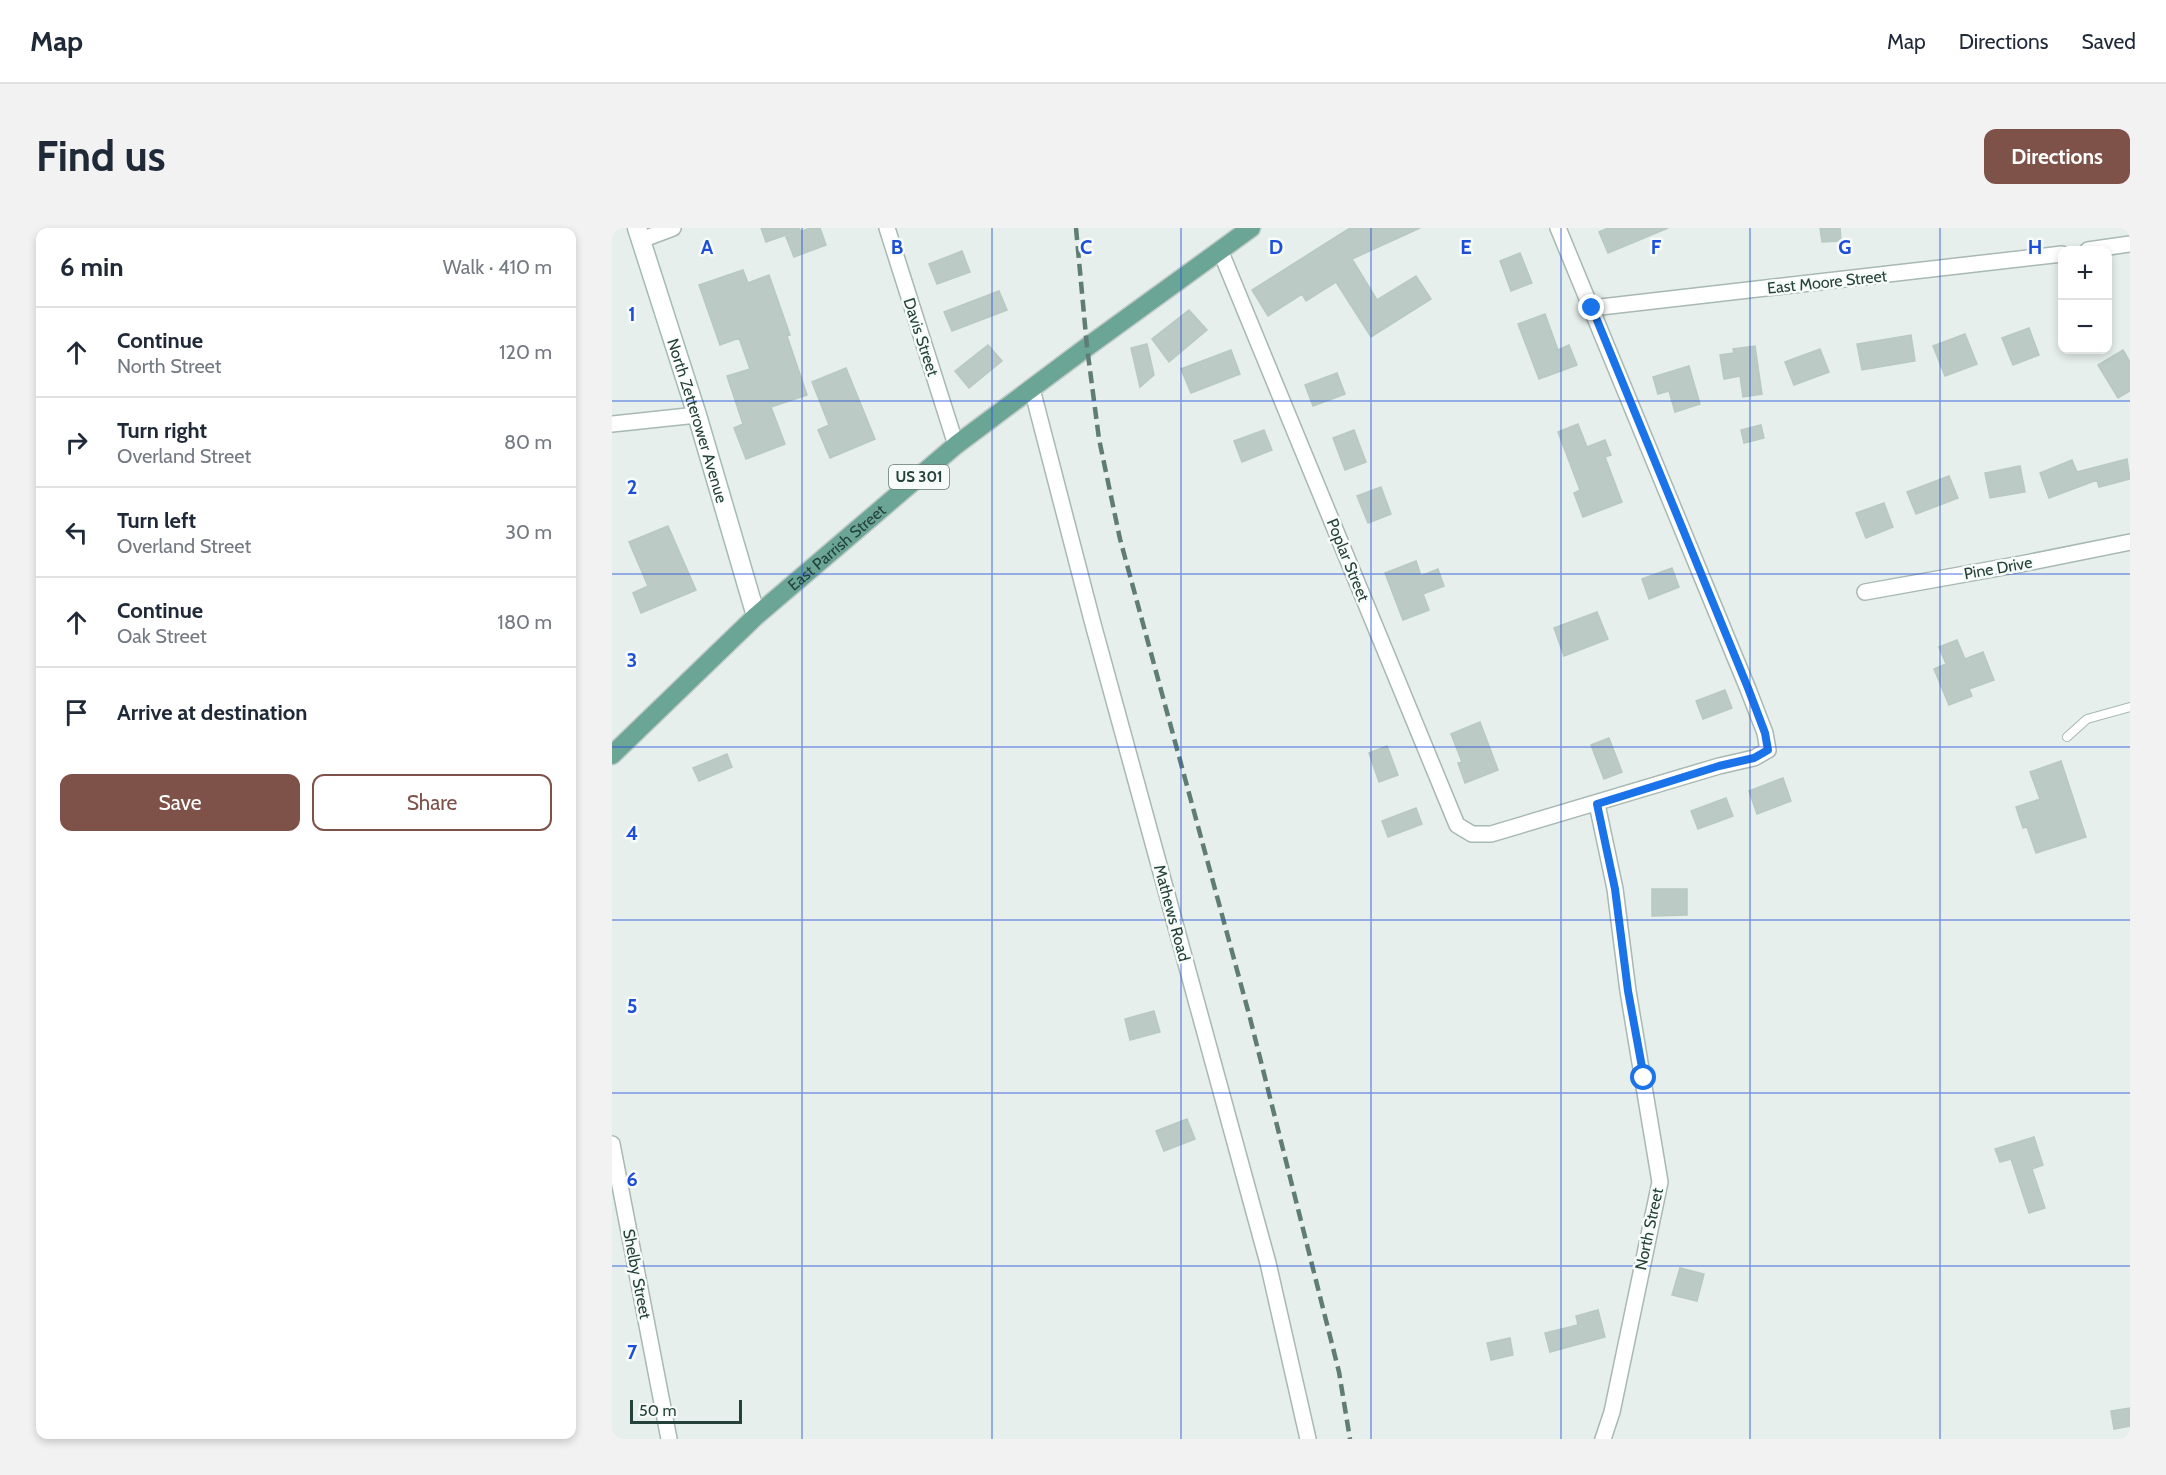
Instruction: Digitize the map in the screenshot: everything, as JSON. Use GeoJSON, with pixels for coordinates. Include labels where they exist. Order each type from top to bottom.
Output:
{"type":"FeatureCollection","features":[{"type":"Feature","properties":{"kind":"main road","name":"East Parrish Street"},"geometry":{"type":"LineString","coordinates":[[612,755],[756,616],[956,445],[1251,228]]}},
{"type":"Feature","properties":{"kind":"street"},"geometry":{"type":"LineString","coordinates":[[639,234],[673,228]]}},
{"type":"Feature","properties":{"kind":"street","name":"Davis Street"},"geometry":{"type":"LineString","coordinates":[[887,228],[956,445]]}},
{"type":"Feature","properties":{"kind":"street"},"geometry":{"type":"LineString","coordinates":[[1558,228],[1592,308]]}},
{"type":"Feature","properties":{"kind":"street","name":"North Zetterower Avenue"},"geometry":{"type":"LineString","coordinates":[[639,234],[697,414],[756,616]]}},
{"type":"Feature","properties":{"kind":"street"},"geometry":{"type":"LineString","coordinates":[[2112,247],[2130,244]]}},
{"type":"Feature","properties":{"kind":"street","name":"Poplar Street"},"geometry":{"type":"LineString","coordinates":[[1220,250],[1457,825],[1472,834],[1491,834],[1502,831],[1719,766],[1754,758],[1768,750],[1765,733],[1748,688],[1592,308]]}},
{"type":"Feature","properties":{"kind":"street","name":"East Moore Street"},"geometry":{"type":"LineString","coordinates":[[1592,308],[2058,254]]}},
{"type":"Feature","properties":{"kind":"street","name":"Mathews Road"},"geometry":{"type":"LineString","coordinates":[[1032,389],[1111,691],[1268,1263],[1308,1439]]}},
{"type":"Feature","properties":{"kind":"street"},"geometry":{"type":"LineString","coordinates":[[612,424],[697,414]]}},
{"type":"Feature","properties":{"kind":"street","name":"Pine Drive"},"geometry":{"type":"LineString","coordinates":[[1865,592],[2130,542]]}},
{"type":"Feature","properties":{"kind":"street","name":"North Street"},"geometry":{"type":"LineString","coordinates":[[1597,804],[1615,889],[1628,991],[1660,1182],[1612,1412],[1603,1439]]}},
{"type":"Feature","properties":{"kind":"street","name":"Shelby Street"},"geometry":{"type":"LineString","coordinates":[[612,1144],[669,1439]]}},
{"type":"Feature","properties":{"kind":"lane"},"geometry":{"type":"LineString","coordinates":[[2067,737],[2087,719],[2130,707]]}},
{"type":"Feature","properties":{"kind":"building"},"geometry":{"type":"Polygon","coordinates":[[[761,228],[799,228],[800,230],[766,242],[761,228]]]}},
{"type":"Feature","properties":{"kind":"building"},"geometry":{"type":"Polygon","coordinates":[[[810,228],[820,228],[826,245],[794,257],[786,237],[810,228]]]}},
{"type":"Feature","properties":{"kind":"building"},"geometry":{"type":"Polygon","coordinates":[[[1350,228],[1420,228],[1352,259],[1377,300],[1416,276],[1431,299],[1371,337],[1336,282],[1306,301],[1302,294],[1268,316],[1252,290],[1350,228]]]}},
{"type":"Feature","properties":{"kind":"building"},"geometry":{"type":"Polygon","coordinates":[[[1608,228],[1668,228],[1608,253],[1599,232],[1608,228]]]}},
{"type":"Feature","properties":{"kind":"building"},"geometry":{"type":"Polygon","coordinates":[[[1820,228],[1840,228],[1841,241],[1822,242],[1820,228]]]}},
{"type":"Feature","properties":{"kind":"building"},"geometry":{"type":"Polygon","coordinates":[[[962,251],[970,272],[937,284],[929,264],[962,251]]]}},
{"type":"Feature","properties":{"kind":"building"},"geometry":{"type":"Polygon","coordinates":[[[1520,253],[1532,283],[1511,291],[1500,261],[1520,253]]]}},
{"type":"Feature","properties":{"kind":"building"},"geometry":{"type":"Polygon","coordinates":[[[743,270],[748,283],[769,275],[790,335],[787,336],[807,395],[771,407],[785,444],[746,459],[734,428],[743,424],[727,376],[750,369],[739,338],[720,345],[699,285],[743,270]]]}},
{"type":"Feature","properties":{"kind":"building"},"geometry":{"type":"Polygon","coordinates":[[[999,291],[1007,310],[952,331],[944,312],[999,291]]]}},
{"type":"Feature","properties":{"kind":"building"},"geometry":{"type":"Polygon","coordinates":[[[1189,310],[1207,330],[1169,362],[1152,339],[1189,310]]]}},
{"type":"Feature","properties":{"kind":"building"},"geometry":{"type":"Polygon","coordinates":[[[1545,314],[1558,350],[1569,345],[1577,365],[1539,379],[1518,324],[1545,314]]]}},
{"type":"Feature","properties":{"kind":"building"},"geometry":{"type":"Polygon","coordinates":[[[2029,328],[2039,355],[2013,365],[2002,338],[2029,328]]]}},
{"type":"Feature","properties":{"kind":"building"},"geometry":{"type":"Polygon","coordinates":[[[1965,334],[1977,364],[1945,376],[1933,346],[1965,334]]]}},
{"type":"Feature","properties":{"kind":"building"},"geometry":{"type":"Polygon","coordinates":[[[1911,335],[1915,361],[1862,370],[1857,344],[1911,335]]]}},
{"type":"Feature","properties":{"kind":"building"},"geometry":{"type":"Polygon","coordinates":[[[1147,344],[1154,375],[1140,387],[1131,348],[1147,344]]]}},
{"type":"Feature","properties":{"kind":"building"},"geometry":{"type":"Polygon","coordinates":[[[988,345],[1002,361],[969,388],[955,371],[988,345]]]}},
{"type":"Feature","properties":{"kind":"building"},"geometry":{"type":"Polygon","coordinates":[[[1755,346],[1762,394],[1743,397],[1740,376],[1724,379],[1720,355],[1734,353],[1733,349],[1755,346]]]}},
{"type":"Feature","properties":{"kind":"building"},"geometry":{"type":"Polygon","coordinates":[[[1820,349],[1829,372],[1794,385],[1785,362],[1820,349]]]}},
{"type":"Feature","properties":{"kind":"building"},"geometry":{"type":"Polygon","coordinates":[[[1231,350],[1240,374],[1191,393],[1181,369],[1231,350]]]}},
{"type":"Feature","properties":{"kind":"building"},"geometry":{"type":"Polygon","coordinates":[[[2123,350],[2130,362],[2130,391],[2118,398],[2098,365],[2123,350]]]}},
{"type":"Feature","properties":{"kind":"building"},"geometry":{"type":"Polygon","coordinates":[[[1689,366],[1700,404],[1675,412],[1669,391],[1658,394],[1653,377],[1689,366]]]}},
{"type":"Feature","properties":{"kind":"building"},"geometry":{"type":"Polygon","coordinates":[[[846,368],[875,439],[830,458],[818,430],[829,425],[812,382],[846,368]]]}},
{"type":"Feature","properties":{"kind":"building"},"geometry":{"type":"Polygon","coordinates":[[[1337,373],[1345,394],[1313,406],[1305,385],[1337,373]]]}},
{"type":"Feature","properties":{"kind":"building"},"geometry":{"type":"Polygon","coordinates":[[[1578,424],[1587,447],[1605,440],[1611,455],[1605,457],[1622,502],[1583,517],[1574,493],[1580,490],[1558,432],[1578,424]]]}},
{"type":"Feature","properties":{"kind":"building"},"geometry":{"type":"Polygon","coordinates":[[[1761,425],[1764,438],[1744,443],[1741,430],[1761,425]]]}},
{"type":"Feature","properties":{"kind":"building"},"geometry":{"type":"Polygon","coordinates":[[[1264,430],[1272,450],[1242,462],[1234,441],[1264,430]]]}},
{"type":"Feature","properties":{"kind":"building"},"geometry":{"type":"Polygon","coordinates":[[[1354,430],[1366,462],[1345,470],[1333,438],[1354,430]]]}},
{"type":"Feature","properties":{"kind":"building"},"geometry":{"type":"Polygon","coordinates":[[[2127,459],[2130,479],[2099,487],[2097,480],[2049,498],[2040,473],[2072,460],[2077,472],[2127,459]]]}},
{"type":"Feature","properties":{"kind":"building"},"geometry":{"type":"Polygon","coordinates":[[[2020,466],[2025,492],[1990,498],[1985,473],[2020,466]]]}},
{"type":"Feature","properties":{"kind":"building"},"geometry":{"type":"Polygon","coordinates":[[[1949,476],[1958,498],[1916,514],[1907,492],[1949,476]]]}},
{"type":"Feature","properties":{"kind":"building"},"geometry":{"type":"Polygon","coordinates":[[[1381,487],[1391,514],[1368,523],[1357,496],[1381,487]]]}},
{"type":"Feature","properties":{"kind":"building"},"geometry":{"type":"Polygon","coordinates":[[[1884,503],[1893,527],[1866,538],[1856,513],[1884,503]]]}},
{"type":"Feature","properties":{"kind":"building"},"geometry":{"type":"Polygon","coordinates":[[[668,526],[696,590],[641,613],[633,593],[648,586],[629,542],[668,526]]]}},
{"type":"Feature","properties":{"kind":"building"},"geometry":{"type":"Polygon","coordinates":[[[1416,561],[1421,576],[1438,569],[1444,586],[1423,594],[1429,610],[1403,620],[1385,573],[1416,561]]]}},
{"type":"Feature","properties":{"kind":"building"},"geometry":{"type":"Polygon","coordinates":[[[1672,568],[1679,587],[1649,599],[1642,579],[1672,568]]]}},
{"type":"Feature","properties":{"kind":"building"},"geometry":{"type":"Polygon","coordinates":[[[1597,612],[1608,639],[1564,656],[1554,628],[1597,612]]]}},
{"type":"Feature","properties":{"kind":"building"},"geometry":{"type":"Polygon","coordinates":[[[1957,640],[1965,659],[1983,652],[1994,680],[1969,689],[1972,696],[1949,705],[1934,669],[1946,664],[1939,647],[1957,640]]]}},
{"type":"Feature","properties":{"kind":"building"},"geometry":{"type":"Polygon","coordinates":[[[1725,690],[1732,708],[1703,719],[1696,701],[1725,690]]]}},
{"type":"Feature","properties":{"kind":"building"},"geometry":{"type":"Polygon","coordinates":[[[1480,722],[1498,770],[1465,783],[1458,763],[1462,762],[1451,734],[1480,722]]]}},
{"type":"Feature","properties":{"kind":"building"},"geometry":{"type":"Polygon","coordinates":[[[1609,738],[1622,772],[1604,779],[1591,745],[1609,738]]]}},
{"type":"Feature","properties":{"kind":"building"},"geometry":{"type":"Polygon","coordinates":[[[1387,746],[1398,775],[1379,782],[1369,753],[1387,746]]]}},
{"type":"Feature","properties":{"kind":"building"},"geometry":{"type":"Polygon","coordinates":[[[727,754],[732,767],[699,781],[693,768],[727,754]]]}},
{"type":"Feature","properties":{"kind":"building"},"geometry":{"type":"Polygon","coordinates":[[[2061,761],[2086,837],[2036,853],[2027,827],[2023,828],[2016,807],[2040,799],[2030,772],[2061,761]]]}},
{"type":"Feature","properties":{"kind":"building"},"geometry":{"type":"Polygon","coordinates":[[[1783,778],[1791,801],[1757,814],[1749,791],[1783,778]]]}},
{"type":"Feature","properties":{"kind":"building"},"geometry":{"type":"Polygon","coordinates":[[[1726,798],[1733,816],[1698,829],[1691,811],[1726,798]]]}},
{"type":"Feature","properties":{"kind":"building"},"geometry":{"type":"Polygon","coordinates":[[[1416,808],[1422,824],[1388,837],[1382,821],[1416,808]]]}},
{"type":"Feature","properties":{"kind":"building"},"geometry":{"type":"Polygon","coordinates":[[[1652,889],[1687,889],[1687,915],[1652,916],[1652,889]]]}},
{"type":"Feature","properties":{"kind":"building"},"geometry":{"type":"Polygon","coordinates":[[[1154,1011],[1160,1032],[1130,1040],[1125,1019],[1154,1011]]]}},
{"type":"Feature","properties":{"kind":"building"},"geometry":{"type":"Polygon","coordinates":[[[1187,1119],[1195,1139],[1164,1151],[1156,1131],[1187,1119]]]}},
{"type":"Feature","properties":{"kind":"building"},"geometry":{"type":"Polygon","coordinates":[[[2034,1137],[2043,1165],[2032,1169],[2045,1208],[2029,1213],[2011,1159],[2000,1162],[1995,1149],[2034,1137]]]}},
{"type":"Feature","properties":{"kind":"building"},"geometry":{"type":"Polygon","coordinates":[[[1680,1268],[1704,1274],[1697,1301],[1672,1295],[1680,1268]]]}},
{"type":"Feature","properties":{"kind":"building"},"geometry":{"type":"Polygon","coordinates":[[[1598,1310],[1605,1337],[1550,1352],[1545,1333],[1578,1325],[1576,1316],[1598,1310]]]}},
{"type":"Feature","properties":{"kind":"building"},"geometry":{"type":"Polygon","coordinates":[[[1510,1338],[1513,1355],[1491,1360],[1487,1343],[1510,1338]]]}},
{"type":"Feature","properties":{"kind":"building"},"geometry":{"type":"Polygon","coordinates":[[[2130,1408],[2130,1426],[2114,1429],[2111,1411],[2130,1408]]]}},
{"type":"Feature","properties":{"kind":"railway"},"geometry":{"type":"LineString","coordinates":[[1076,228],[1087,347],[1099,439],[1120,539],[1250,1018],[1339,1372],[1350,1439]]}},
{"type":"Feature","properties":{"kind":"route"},"geometry":{"type":"LineString","coordinates":[[1592,308],[1748,688],[1765,733],[1768,750],[1754,758],[1719,766],[1597,804],[1615,889],[1628,991],[1644,1078]]}}]}
